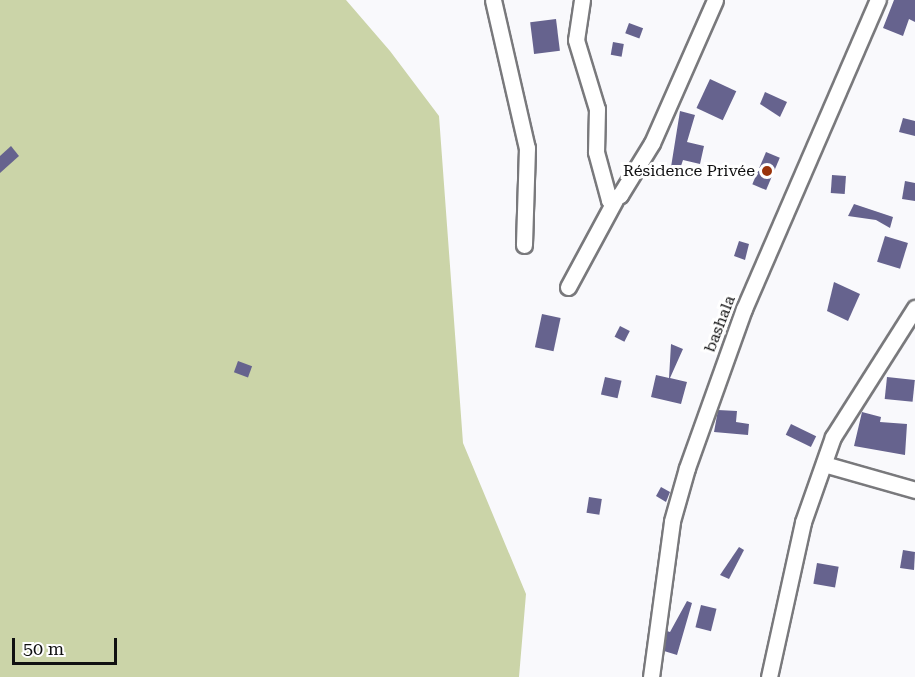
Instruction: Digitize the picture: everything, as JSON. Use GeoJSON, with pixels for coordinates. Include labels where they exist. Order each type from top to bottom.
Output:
{"type":"FeatureCollection","features":[{"type":"Feature","properties":{"kind":"street"},"geometry":{"type":"LineString","coordinates":[[493,0],[526,148],[524,245]]}},
{"type":"Feature","properties":{"kind":"street"},"geometry":{"type":"LineString","coordinates":[[582,0],[576,40],[597,109],[596,152],[605,193],[609,200],[615,200]]}},
{"type":"Feature","properties":{"kind":"street"},"geometry":{"type":"LineString","coordinates":[[568,287],[615,200],[652,143],[715,0]]}},
{"type":"Feature","properties":{"kind":"street","name":"bashala"},"geometry":{"type":"LineString","coordinates":[[651,677],[672,521],[687,468],[744,309],[878,0]]}},
{"type":"Feature","properties":{"kind":"street"},"geometry":{"type":"LineString","coordinates":[[769,677],[803,522],[841,418],[915,308]]}},
{"type":"Feature","properties":{"kind":"street"},"geometry":{"type":"LineString","coordinates":[[824,464],[915,490]]}},
{"type":"Feature","properties":{"kind":"green space"},"geometry":{"type":"Polygon","coordinates":[[[0,0],[346,0],[390,51],[439,116],[463,443],[526,594],[519,677],[0,677],[0,0]]]}},
{"type":"Feature","properties":{"kind":"building"},"geometry":{"type":"Polygon","coordinates":[[[894,0],[915,0],[915,22],[909,19],[903,36],[883,28],[894,0]]]}},
{"type":"Feature","properties":{"kind":"building"},"geometry":{"type":"Polygon","coordinates":[[[556,19],[560,51],[534,54],[530,22],[556,19]]]}},
{"type":"Feature","properties":{"kind":"building"},"geometry":{"type":"Polygon","coordinates":[[[629,23],[643,28],[639,38],[625,33],[629,23]]]}},
{"type":"Feature","properties":{"kind":"building"},"geometry":{"type":"Polygon","coordinates":[[[613,42],[624,44],[622,57],[611,55],[613,42]]]}},
{"type":"Feature","properties":{"kind":"building"},"geometry":{"type":"Polygon","coordinates":[[[710,79],[736,91],[723,120],[696,108],[710,79]]]}},
{"type":"Feature","properties":{"kind":"building"},"geometry":{"type":"Polygon","coordinates":[[[765,92],[787,102],[780,117],[760,104],[765,92]]]}},
{"type":"Feature","properties":{"kind":"building"},"geometry":{"type":"Polygon","coordinates":[[[680,111],[695,115],[687,142],[704,146],[700,164],[683,160],[680,169],[671,167],[680,111]]]}},
{"type":"Feature","properties":{"kind":"building"},"geometry":{"type":"Polygon","coordinates":[[[903,118],[915,121],[915,136],[899,132],[903,118]]]}},
{"type":"Feature","properties":{"kind":"building"},"geometry":{"type":"Polygon","coordinates":[[[11,146],[19,156],[0,173],[0,156],[11,146]]]}},
{"type":"Feature","properties":{"kind":"building","name":"Résidence Privée"},"geometry":{"type":"Polygon","coordinates":[[[766,152],[780,158],[766,190],[752,184],[766,152]]]}},
{"type":"Feature","properties":{"kind":"building"},"geometry":{"type":"Polygon","coordinates":[[[832,175],[846,176],[845,194],[831,193],[832,175]]]}},
{"type":"Feature","properties":{"kind":"building"},"geometry":{"type":"Polygon","coordinates":[[[905,181],[915,183],[915,201],[902,199],[905,181]]]}},
{"type":"Feature","properties":{"kind":"building"},"geometry":{"type":"Polygon","coordinates":[[[854,204],[893,217],[890,228],[876,220],[848,216],[854,204]]]}},
{"type":"Feature","properties":{"kind":"building"},"geometry":{"type":"Polygon","coordinates":[[[885,236],[908,243],[900,269],[877,262],[885,236]]]}},
{"type":"Feature","properties":{"kind":"building"},"geometry":{"type":"Polygon","coordinates":[[[739,241],[749,244],[745,260],[734,256],[739,241]]]}},
{"type":"Feature","properties":{"kind":"building"},"geometry":{"type":"Polygon","coordinates":[[[834,282],[860,294],[848,321],[827,311],[834,282]]]}},
{"type":"Feature","properties":{"kind":"building"},"geometry":{"type":"Polygon","coordinates":[[[542,314],[561,318],[554,351],[535,347],[542,314]]]}},
{"type":"Feature","properties":{"kind":"building"},"geometry":{"type":"Polygon","coordinates":[[[620,326],[630,331],[624,342],[615,337],[620,326]]]}},
{"type":"Feature","properties":{"kind":"building"},"geometry":{"type":"Polygon","coordinates":[[[671,344],[683,349],[670,378],[687,382],[681,404],[651,397],[656,375],[669,378],[671,344]]]}},
{"type":"Feature","properties":{"kind":"building"},"geometry":{"type":"Polygon","coordinates":[[[238,361],[252,366],[248,377],[234,372],[238,361]]]}},
{"type":"Feature","properties":{"kind":"building"},"geometry":{"type":"Polygon","coordinates":[[[605,377],[622,381],[618,398],[601,395],[605,377]]]}},
{"type":"Feature","properties":{"kind":"building"},"geometry":{"type":"Polygon","coordinates":[[[887,377],[915,380],[913,402],[885,399],[887,377]]]}},
{"type":"Feature","properties":{"kind":"building"},"geometry":{"type":"Polygon","coordinates":[[[718,410],[737,411],[736,422],[749,424],[748,435],[714,432],[718,410]]]}},
{"type":"Feature","properties":{"kind":"building"},"geometry":{"type":"Polygon","coordinates":[[[862,412],[881,417],[880,422],[907,424],[905,455],[854,446],[862,412]]]}},
{"type":"Feature","properties":{"kind":"building"},"geometry":{"type":"Polygon","coordinates":[[[791,424],[816,436],[811,447],[786,435],[791,424]]]}},
{"type":"Feature","properties":{"kind":"building"},"geometry":{"type":"Polygon","coordinates":[[[661,487],[670,492],[666,502],[656,496],[661,487]]]}},
{"type":"Feature","properties":{"kind":"building"},"geometry":{"type":"Polygon","coordinates":[[[589,497],[602,499],[599,515],[586,513],[589,497]]]}},
{"type":"Feature","properties":{"kind":"building"},"geometry":{"type":"Polygon","coordinates":[[[739,547],[744,550],[729,579],[720,575],[739,547]]]}},
{"type":"Feature","properties":{"kind":"building"},"geometry":{"type":"Polygon","coordinates":[[[903,550],[915,552],[914,570],[900,568],[903,550]]]}},
{"type":"Feature","properties":{"kind":"building"},"geometry":{"type":"Polygon","coordinates":[[[817,563],[839,567],[835,588],[813,584],[817,563]]]}},
{"type":"Feature","properties":{"kind":"building"},"geometry":{"type":"Polygon","coordinates":[[[687,601],[692,603],[677,655],[664,651],[667,631],[670,632],[687,601]]]}},
{"type":"Feature","properties":{"kind":"building"},"geometry":{"type":"Polygon","coordinates":[[[701,605],[717,609],[711,631],[695,627],[701,605]]]}},
{"type":"Feature","properties":{"kind":"place","name":"Résidence Privée"},"geometry":{"type":"Point","coordinates":[767,171]}}]}
